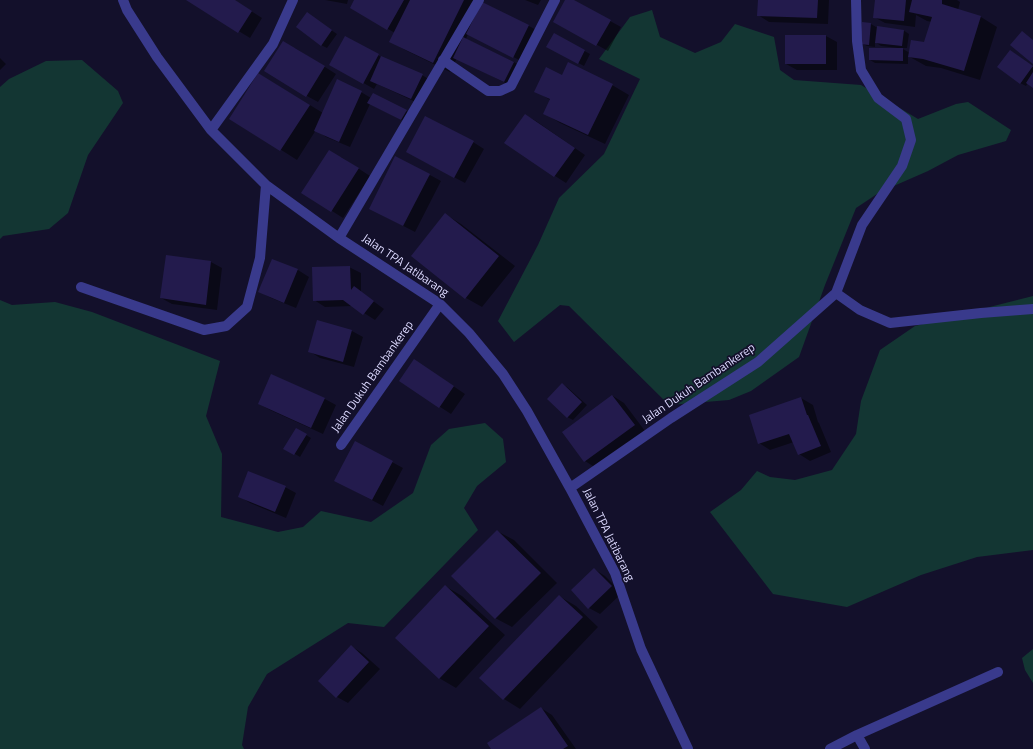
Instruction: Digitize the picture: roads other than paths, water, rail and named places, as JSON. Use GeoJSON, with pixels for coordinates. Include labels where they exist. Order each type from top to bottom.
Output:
{"type":"FeatureCollection","features":[{"type":"Feature","properties":{"kind":"street","name":"Jalan TPA Jatibarang"},"geometry":{"type":"LineString","coordinates":[[123,0],[127,10],[157,57],[211,130],[266,185],[338,238],[440,304],[469,333],[503,374],[527,411],[615,573],[641,649],[688,749]]}},
{"type":"Feature","properties":{"kind":"street"},"geometry":{"type":"LineString","coordinates":[[211,130],[273,44],[293,0]]}},
{"type":"Feature","properties":{"kind":"street"},"geometry":{"type":"LineString","coordinates":[[338,238],[479,0]]}},
{"type":"Feature","properties":{"kind":"street"},"geometry":{"type":"LineString","coordinates":[[444,60],[488,91],[500,91],[511,86],[555,0]]}},
{"type":"Feature","properties":{"kind":"street","name":"Jalan Dukuh Bambankerep"},"geometry":{"type":"LineString","coordinates":[[570,488],[671,418],[758,362],[836,293],[862,225],[902,166],[911,140],[906,119],[878,98],[862,70],[857,41],[856,0]]}},
{"type":"Feature","properties":{"kind":"street"},"geometry":{"type":"LineString","coordinates":[[81,287],[204,330],[226,326],[247,307],[260,258],[266,185]]}},
{"type":"Feature","properties":{"kind":"street"},"geometry":{"type":"LineString","coordinates":[[836,293],[860,310],[890,323],[1033,309]]}},
{"type":"Feature","properties":{"kind":"street","name":"Jalan Dukuh Bambankerep"},"geometry":{"type":"LineString","coordinates":[[341,445],[440,304]]}},
{"type":"Feature","properties":{"kind":"street"},"geometry":{"type":"LineString","coordinates":[[830,749],[857,735],[998,672]]}},
{"type":"Feature","properties":{"kind":"street"},"geometry":{"type":"LineString","coordinates":[[857,735],[865,749]]}}]}
